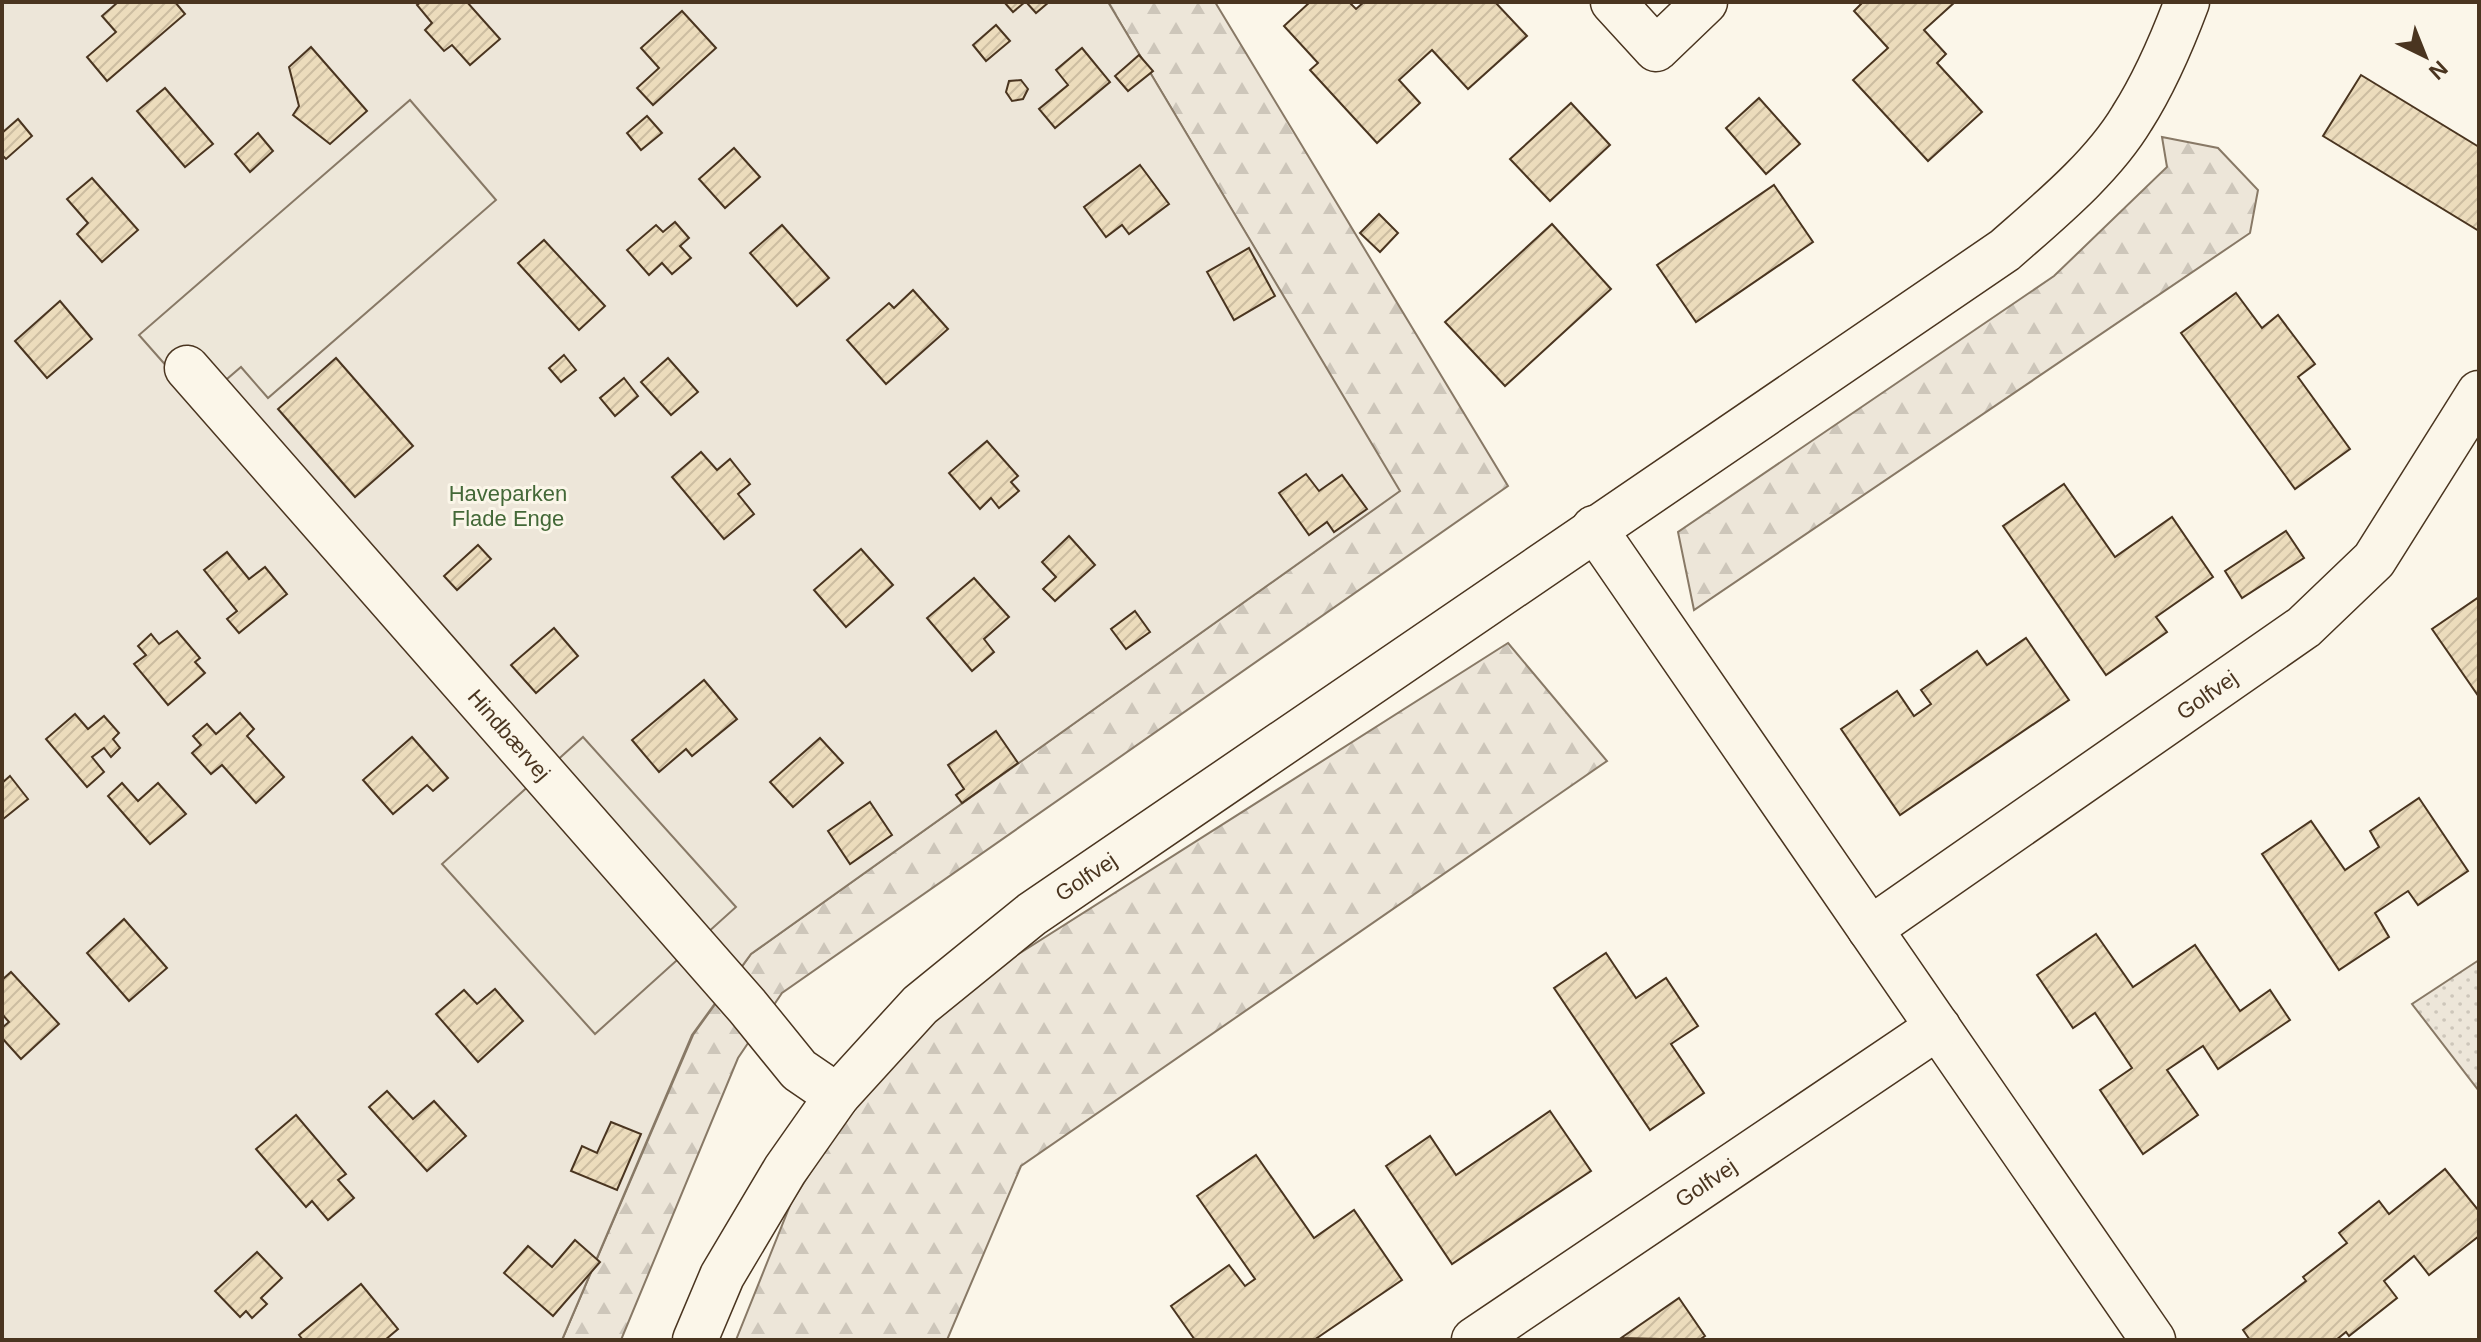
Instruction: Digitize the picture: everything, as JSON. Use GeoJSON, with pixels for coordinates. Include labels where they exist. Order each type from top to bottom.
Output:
{"type":"FeatureCollection","features":[{"type":"Feature","properties":{"kind":"street"},"geometry":{"type":"LineString","coordinates":[[1613,2],[1656,49],[1705,2]]}},
{"type":"Feature","properties":{"kind":"street","name":"Golfvej"},"geometry":{"type":"LineString","coordinates":[[695,1340],[722,1276],[785,1170],[837,1096],[920,1005],[1032,914],[2015,241],[2077,186],[2131,120],[2167,55],[2187,2]]}},
{"type":"Feature","properties":{"kind":"street","name":"Hindbærvej"},"geometry":{"type":"LineString","coordinates":[[187,368],[747,1006],[799,1070],[837,1096]]}},
{"type":"Feature","properties":{"kind":"street","name":"Golfvej"},"geometry":{"type":"LineString","coordinates":[[1870,929],[2304,627],[2374,560],[2478,395]]}},
{"type":"Feature","properties":{"kind":"street"},"geometry":{"type":"LineString","coordinates":[[1594,528],[2153,1340]]}},
{"type":"Feature","properties":{"kind":"street","name":"Golfvej"},"geometry":{"type":"LineString","coordinates":[[1474,1340],[1938,1027]]}},
{"type":"Feature","properties":{"kind":"green space","name":"Haveparken Flade Enge"},"geometry":{"type":"Polygon","coordinates":[[[2,2],[1108,2],[1400,491],[751,954],[692,1035],[562,1340],[2,1340],[2,2]]]}},
{"type":"Feature","properties":{"kind":"green space"},"geometry":{"type":"Polygon","coordinates":[[[1108,2],[1215,2],[1508,486],[782,993],[738,1058],[621,1340],[562,1340],[693,1035],[751,954],[1399,491],[1108,2]]]}},
{"type":"Feature","properties":{"kind":"green space"},"geometry":{"type":"Polygon","coordinates":[[[2162,137],[2218,148],[2258,190],[2250,233],[1694,610],[1678,532],[2054,276],[2167,167],[2162,137]]]}},
{"type":"Feature","properties":{"kind":"green space"},"geometry":{"type":"Polygon","coordinates":[[[1508,643],[1607,761],[1021,1166],[947,1340],[736,1340],[791,1203],[869,1080],[951,997],[1508,643]]]}},
{"type":"Feature","properties":{"kind":"green space"},"geometry":{"type":"Polygon","coordinates":[[[2479,960],[2479,1091],[2412,1004],[2479,960]]]}},
{"type":"Feature","properties":{"kind":"shaded area"},"geometry":{"type":"Polygon","coordinates":[[[410,100],[496,200],[268,398],[241,367],[199,403],[139,335],[410,100]]]}},
{"type":"Feature","properties":{"kind":"shaded area"},"geometry":{"type":"Polygon","coordinates":[[[583,737],[736,907],[595,1034],[442,864],[583,737]]]}},
{"type":"Feature","properties":{"kind":"building"},"geometry":{"type":"Polygon","coordinates":[[[118,2],[175,2],[185,14],[107,81],[87,57],[116,32],[102,16],[118,2]]]}},
{"type":"Feature","properties":{"kind":"building"},"geometry":{"type":"Polygon","coordinates":[[[421,2],[467,2],[500,39],[470,65],[452,45],[444,51],[425,30],[432,23],[417,5],[421,2]]]}},
{"type":"Feature","properties":{"kind":"building"},"geometry":{"type":"Polygon","coordinates":[[[1004,2],[1025,2],[1013,12],[1004,2]]]}},
{"type":"Feature","properties":{"kind":"building"},"geometry":{"type":"Polygon","coordinates":[[[1026,2],[1049,2],[1036,13],[1026,2]]]}},
{"type":"Feature","properties":{"kind":"building"},"geometry":{"type":"Polygon","coordinates":[[[1310,2],[1349,2],[1356,9],[1364,2],[1495,2],[1527,36],[1468,89],[1432,50],[1399,80],[1420,103],[1377,143],[1310,70],[1318,63],[1284,26],[1310,2]]]}},
{"type":"Feature","properties":{"kind":"building"},"geometry":{"type":"Polygon","coordinates":[[[1863,2],[1955,2],[1924,30],[1946,54],[1937,63],[1982,112],[1928,161],[1853,80],[1888,48],[1854,11],[1863,2]]]}},
{"type":"Feature","properties":{"kind":"building"},"geometry":{"type":"Polygon","coordinates":[[[682,11],[716,48],[653,105],[637,88],[659,68],[641,48],[682,11]]]}},
{"type":"Feature","properties":{"kind":"building"},"geometry":{"type":"Polygon","coordinates":[[[996,25],[1010,41],[986,61],[973,45],[996,25]]]}},
{"type":"Feature","properties":{"kind":"building"},"geometry":{"type":"Polygon","coordinates":[[[311,47],[367,111],[330,144],[293,115],[299,106],[289,67],[311,47]]]}},
{"type":"Feature","properties":{"kind":"building"},"geometry":{"type":"Polygon","coordinates":[[[1082,48],[1110,82],[1055,128],[1039,109],[1068,85],[1056,70],[1082,48]]]}},
{"type":"Feature","properties":{"kind":"building"},"geometry":{"type":"Polygon","coordinates":[[[1139,55],[1153,71],[1128,91],[1115,76],[1139,55]]]}},
{"type":"Feature","properties":{"kind":"building"},"geometry":{"type":"Polygon","coordinates":[[[2361,75],[2479,147],[2479,231],[2323,136],[2361,75]]]}},
{"type":"Feature","properties":{"kind":"building"},"geometry":{"type":"Polygon","coordinates":[[[1021,80],[1028,89],[1023,99],[1012,101],[1006,92],[1009,81],[1021,80]]]}},
{"type":"Feature","properties":{"kind":"building"},"geometry":{"type":"Polygon","coordinates":[[[165,88],[213,144],[185,167],[137,111],[165,88]]]}},
{"type":"Feature","properties":{"kind":"building"},"geometry":{"type":"Polygon","coordinates":[[[1759,98],[1800,144],[1766,174],[1726,128],[1759,98]]]}},
{"type":"Feature","properties":{"kind":"building"},"geometry":{"type":"Polygon","coordinates":[[[1571,103],[1610,145],[1550,201],[1510,159],[1571,103]]]}},
{"type":"Feature","properties":{"kind":"building"},"geometry":{"type":"Polygon","coordinates":[[[647,116],[662,133],[641,150],[627,133],[647,116]]]}},
{"type":"Feature","properties":{"kind":"building"},"geometry":{"type":"Polygon","coordinates":[[[18,119],[32,136],[6,159],[2,155],[2,133],[18,119]]]}},
{"type":"Feature","properties":{"kind":"building"},"geometry":{"type":"Polygon","coordinates":[[[258,133],[273,151],[250,172],[235,154],[258,133]]]}},
{"type":"Feature","properties":{"kind":"building"},"geometry":{"type":"Polygon","coordinates":[[[734,148],[760,177],[725,208],[699,179],[734,148]]]}},
{"type":"Feature","properties":{"kind":"building"},"geometry":{"type":"Polygon","coordinates":[[[1140,165],[1169,204],[1129,234],[1122,225],[1106,237],[1084,207],[1140,165]]]}},
{"type":"Feature","properties":{"kind":"building"},"geometry":{"type":"Polygon","coordinates":[[[92,178],[138,230],[102,262],[77,234],[88,223],[67,199],[92,178]]]}},
{"type":"Feature","properties":{"kind":"building"},"geometry":{"type":"Polygon","coordinates":[[[1774,185],[1813,242],[1696,322],[1657,265],[1774,185]]]}},
{"type":"Feature","properties":{"kind":"building"},"geometry":{"type":"Polygon","coordinates":[[[1379,214],[1398,233],[1380,252],[1360,233],[1379,214]]]}},
{"type":"Feature","properties":{"kind":"building"},"geometry":{"type":"Polygon","coordinates":[[[675,222],[689,238],[680,246],[691,258],[672,274],[662,263],[649,275],[627,250],[656,225],[663,232],[675,222]]]}},
{"type":"Feature","properties":{"kind":"building"},"geometry":{"type":"Polygon","coordinates":[[[1552,224],[1611,289],[1505,386],[1445,322],[1552,224]]]}},
{"type":"Feature","properties":{"kind":"building"},"geometry":{"type":"Polygon","coordinates":[[[782,225],[829,278],[797,306],[750,253],[782,225]]]}},
{"type":"Feature","properties":{"kind":"building"},"geometry":{"type":"Polygon","coordinates":[[[544,240],[605,306],[579,330],[518,263],[544,240]]]}},
{"type":"Feature","properties":{"kind":"building"},"geometry":{"type":"Polygon","coordinates":[[[1249,248],[1275,296],[1234,320],[1207,272],[1249,248]]]}},
{"type":"Feature","properties":{"kind":"building"},"geometry":{"type":"Polygon","coordinates":[[[913,290],[948,329],[886,384],[847,340],[889,303],[894,308],[913,290]]]}},
{"type":"Feature","properties":{"kind":"building"},"geometry":{"type":"Polygon","coordinates":[[[2236,293],[2262,328],[2278,315],[2315,364],[2298,377],[2350,449],[2295,489],[2181,333],[2236,293]]]}},
{"type":"Feature","properties":{"kind":"building"},"geometry":{"type":"Polygon","coordinates":[[[60,301],[92,339],[47,378],[15,341],[60,301]]]}},
{"type":"Feature","properties":{"kind":"building"},"geometry":{"type":"Polygon","coordinates":[[[564,355],[576,370],[561,382],[549,368],[564,355]]]}},
{"type":"Feature","properties":{"kind":"building"},"geometry":{"type":"Polygon","coordinates":[[[336,358],[413,446],[355,497],[278,409],[336,358]]]}},
{"type":"Feature","properties":{"kind":"building"},"geometry":{"type":"Polygon","coordinates":[[[668,358],[698,392],[671,415],[641,382],[668,358]]]}},
{"type":"Feature","properties":{"kind":"building"},"geometry":{"type":"Polygon","coordinates":[[[624,378],[638,396],[615,416],[600,398],[624,378]]]}},
{"type":"Feature","properties":{"kind":"building"},"geometry":{"type":"Polygon","coordinates":[[[987,441],[1018,476],[1011,482],[1019,491],[999,508],[991,498],[980,509],[949,473],[987,441]]]}},
{"type":"Feature","properties":{"kind":"building"},"geometry":{"type":"Polygon","coordinates":[[[701,452],[717,470],[730,459],[750,484],[738,494],[754,514],[724,539],[672,477],[701,452]]]}},
{"type":"Feature","properties":{"kind":"building"},"geometry":{"type":"Polygon","coordinates":[[[1306,474],[1319,491],[1342,475],[1367,509],[1334,532],[1327,522],[1309,535],[1279,493],[1306,474]]]}},
{"type":"Feature","properties":{"kind":"building"},"geometry":{"type":"Polygon","coordinates":[[[2064,484],[2115,557],[2172,517],[2213,577],[2156,617],[2167,632],[2106,675],[2003,526],[2064,484]]]}},
{"type":"Feature","properties":{"kind":"building"},"geometry":{"type":"Polygon","coordinates":[[[2286,531],[2304,558],[2242,598],[2225,571],[2286,531]]]}},
{"type":"Feature","properties":{"kind":"building"},"geometry":{"type":"Polygon","coordinates":[[[1069,536],[1095,565],[1055,601],[1043,589],[1056,577],[1042,562],[1069,536]]]}},
{"type":"Feature","properties":{"kind":"building"},"geometry":{"type":"Polygon","coordinates":[[[478,545],[491,559],[457,590],[444,576],[478,545]]]}},
{"type":"Feature","properties":{"kind":"building"},"geometry":{"type":"Polygon","coordinates":[[[861,549],[893,585],[846,627],[814,590],[861,549]]]}},
{"type":"Feature","properties":{"kind":"building"},"geometry":{"type":"Polygon","coordinates":[[[227,552],[249,579],[265,567],[287,594],[239,633],[227,619],[237,611],[204,570],[227,552]]]}},
{"type":"Feature","properties":{"kind":"building"},"geometry":{"type":"Polygon","coordinates":[[[974,578],[1009,617],[984,639],[994,652],[972,671],[927,618],[974,578]]]}},
{"type":"Feature","properties":{"kind":"building"},"geometry":{"type":"Polygon","coordinates":[[[2479,597],[2479,697],[2432,629],[2479,597]]]}},
{"type":"Feature","properties":{"kind":"building"},"geometry":{"type":"Polygon","coordinates":[[[1135,611],[1150,632],[1126,649],[1111,629],[1135,611]]]}},
{"type":"Feature","properties":{"kind":"building"},"geometry":{"type":"Polygon","coordinates":[[[554,628],[578,656],[536,693],[511,665],[554,628]]]}},
{"type":"Feature","properties":{"kind":"building"},"geometry":{"type":"Polygon","coordinates":[[[177,631],[200,658],[195,662],[205,673],[168,705],[134,664],[146,655],[138,646],[151,634],[159,644],[177,631]]]}},
{"type":"Feature","properties":{"kind":"building"},"geometry":{"type":"Polygon","coordinates":[[[2026,638],[2069,700],[1900,815],[1841,729],[1897,691],[1914,716],[1931,704],[1921,690],[1977,651],[1987,665],[2026,638]]]}},
{"type":"Feature","properties":{"kind":"building"},"geometry":{"type":"Polygon","coordinates":[[[704,680],[737,719],[692,756],[686,749],[659,772],[632,740],[704,680]]]}},
{"type":"Feature","properties":{"kind":"building"},"geometry":{"type":"Polygon","coordinates":[[[240,713],[254,729],[247,736],[284,777],[256,803],[222,765],[211,774],[192,753],[201,745],[193,736],[207,724],[216,734],[240,713]]]}},
{"type":"Feature","properties":{"kind":"building"},"geometry":{"type":"Polygon","coordinates":[[[75,714],[88,729],[104,716],[119,733],[113,739],[120,748],[111,757],[104,748],[92,757],[104,772],[87,787],[46,739],[75,714]]]}},
{"type":"Feature","properties":{"kind":"building"},"geometry":{"type":"Polygon","coordinates":[[[996,731],[1018,763],[962,803],[956,795],[964,789],[948,765],[996,731]]]}},
{"type":"Feature","properties":{"kind":"building"},"geometry":{"type":"Polygon","coordinates":[[[412,737],[448,778],[433,791],[427,785],[393,814],[363,780],[412,737]]]}},
{"type":"Feature","properties":{"kind":"building"},"geometry":{"type":"Polygon","coordinates":[[[820,738],[843,763],[793,807],[770,782],[820,738]]]}},
{"type":"Feature","properties":{"kind":"building"},"geometry":{"type":"Polygon","coordinates":[[[10,776],[28,799],[2,820],[2,783],[10,776]]]}},
{"type":"Feature","properties":{"kind":"building"},"geometry":{"type":"Polygon","coordinates":[[[122,783],[138,801],[158,783],[186,814],[150,844],[108,796],[122,783]]]}},
{"type":"Feature","properties":{"kind":"building"},"geometry":{"type":"Polygon","coordinates":[[[2419,798],[2468,871],[2418,905],[2408,891],[2375,913],[2389,937],[2339,970],[2262,854],[2311,821],[2345,870],[2379,847],[2370,831],[2419,798]]]}},
{"type":"Feature","properties":{"kind":"building"},"geometry":{"type":"Polygon","coordinates":[[[870,802],[892,835],[850,864],[828,831],[870,802]]]}},
{"type":"Feature","properties":{"kind":"building"},"geometry":{"type":"Polygon","coordinates":[[[124,919],[167,968],[129,1001],[87,953],[124,919]]]}},
{"type":"Feature","properties":{"kind":"building"},"geometry":{"type":"Polygon","coordinates":[[[2096,934],[2133,987],[2195,945],[2240,1011],[2270,990],[2290,1020],[2218,1069],[2203,1046],[2167,1070],[2198,1115],[2143,1154],[2100,1090],[2132,1068],[2095,1013],[2073,1028],[2037,975],[2096,934]]]}},
{"type":"Feature","properties":{"kind":"building"},"geometry":{"type":"Polygon","coordinates":[[[1606,953],[1636,998],[1666,978],[1698,1026],[1671,1044],[1704,1093],[1650,1130],[1554,988],[1606,953]]]}},
{"type":"Feature","properties":{"kind":"building"},"geometry":{"type":"Polygon","coordinates":[[[11,972],[59,1024],[21,1059],[2,1038],[2,1028],[9,1022],[2,1014],[2,980],[11,972]]]}},
{"type":"Feature","properties":{"kind":"building"},"geometry":{"type":"Polygon","coordinates":[[[495,989],[523,1021],[478,1062],[436,1014],[464,990],[477,1004],[495,989]]]}},
{"type":"Feature","properties":{"kind":"building"},"geometry":{"type":"Polygon","coordinates":[[[387,1091],[413,1119],[434,1101],[466,1136],[427,1171],[369,1107],[387,1091]]]}},
{"type":"Feature","properties":{"kind":"building"},"geometry":{"type":"Polygon","coordinates":[[[1550,1111],[1591,1171],[1452,1264],[1386,1166],[1430,1136],[1456,1175],[1550,1111]]]}},
{"type":"Feature","properties":{"kind":"building"},"geometry":{"type":"Polygon","coordinates":[[[296,1115],[346,1174],[338,1180],[354,1198],[328,1220],[312,1201],[306,1207],[256,1149],[296,1115]]]}},
{"type":"Feature","properties":{"kind":"building"},"geometry":{"type":"Polygon","coordinates":[[[611,1122],[641,1134],[617,1190],[571,1171],[582,1146],[597,1153],[611,1122]]]}},
{"type":"Feature","properties":{"kind":"building"},"geometry":{"type":"Polygon","coordinates":[[[1256,1155],[1314,1238],[1354,1210],[1402,1280],[1314,1340],[1195,1340],[1171,1306],[1229,1265],[1245,1286],[1255,1279],[1197,1196],[1256,1155]]]}},
{"type":"Feature","properties":{"kind":"building"},"geometry":{"type":"Polygon","coordinates":[[[2445,1169],[2479,1211],[2479,1236],[2429,1275],[2414,1256],[2384,1281],[2397,1298],[2349,1336],[2346,1332],[2336,1340],[2250,1340],[2243,1330],[2306,1281],[2303,1277],[2347,1243],[2339,1233],[2379,1201],[2389,1214],[2445,1169]]]}},
{"type":"Feature","properties":{"kind":"building"},"geometry":{"type":"Polygon","coordinates":[[[575,1240],[600,1262],[553,1316],[504,1273],[528,1246],[552,1267],[575,1240]]]}},
{"type":"Feature","properties":{"kind":"building"},"geometry":{"type":"Polygon","coordinates":[[[257,1252],[282,1278],[261,1298],[267,1304],[252,1318],[246,1311],[240,1317],[215,1291],[257,1252]]]}},
{"type":"Feature","properties":{"kind":"building"},"geometry":{"type":"Polygon","coordinates":[[[361,1284],[398,1329],[385,1340],[303,1340],[299,1335],[361,1284]]]}},
{"type":"Feature","properties":{"kind":"building"},"geometry":{"type":"Polygon","coordinates":[[[1679,1298],[1705,1336],[1699,1340],[1621,1338],[1679,1298]]]}}]}
